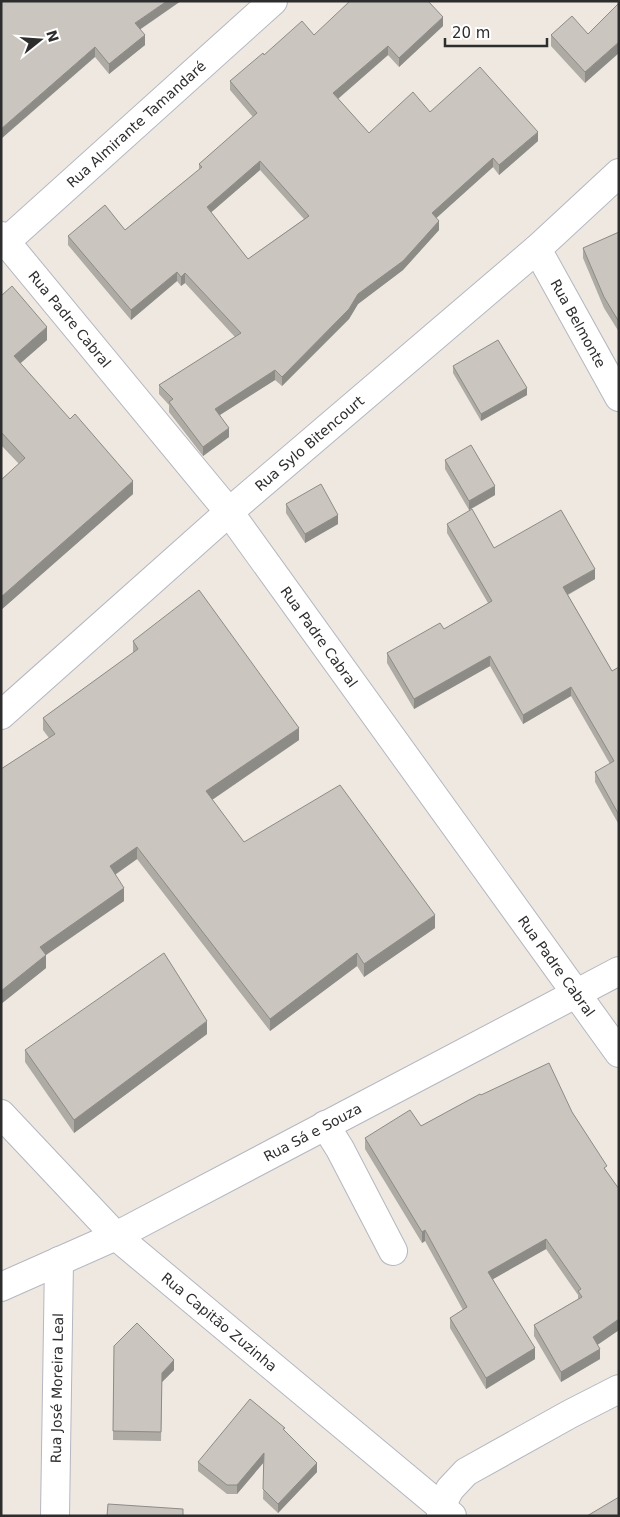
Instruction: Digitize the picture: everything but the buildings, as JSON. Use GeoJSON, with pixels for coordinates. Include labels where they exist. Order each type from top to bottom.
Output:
{"type":"FeatureCollection","features":[{"type":"Feature","properties":{"kind":"street","name":"Rua Almirante Tamandaré"},"geometry":{"type":"LineString","coordinates":[[3,242],[273,1]]}},
{"type":"Feature","properties":{"kind":"street","name":"Rua Sylo Bitencourt"},"geometry":{"type":"LineString","coordinates":[[1,715],[229,512],[538,249],[619,173]]}},
{"type":"Feature","properties":{"kind":"street","name":"Rua Padre Cabral"},"geometry":{"type":"LineString","coordinates":[[3,242],[229,512],[619,1053]]}},
{"type":"Feature","properties":{"kind":"street","name":"Rua Belmonte"},"geometry":{"type":"LineString","coordinates":[[538,249],[619,397]]}},
{"type":"Feature","properties":{"kind":"street","name":"Rua Sá e Souza"},"geometry":{"type":"LineString","coordinates":[[1,1287],[116,1236],[619,971]]}},
{"type":"Feature","properties":{"kind":"street","name":"Rua Capitão Zuzinha"},"geometry":{"type":"LineString","coordinates":[[1,1114],[116,1236],[445,1512]]}},
{"type":"Feature","properties":{"kind":"street"},"geometry":{"type":"LineString","coordinates":[[325,1125],[393,1252]]}},
{"type":"Feature","properties":{"kind":"street","name":"Rua José Moreira Leal"},"geometry":{"type":"LineString","coordinates":[[55,1516],[58,1261]]}},
{"type":"Feature","properties":{"kind":"street"},"geometry":{"type":"LineString","coordinates":[[445,1512],[450,1489],[466,1472],[619,1389]]}}]}
